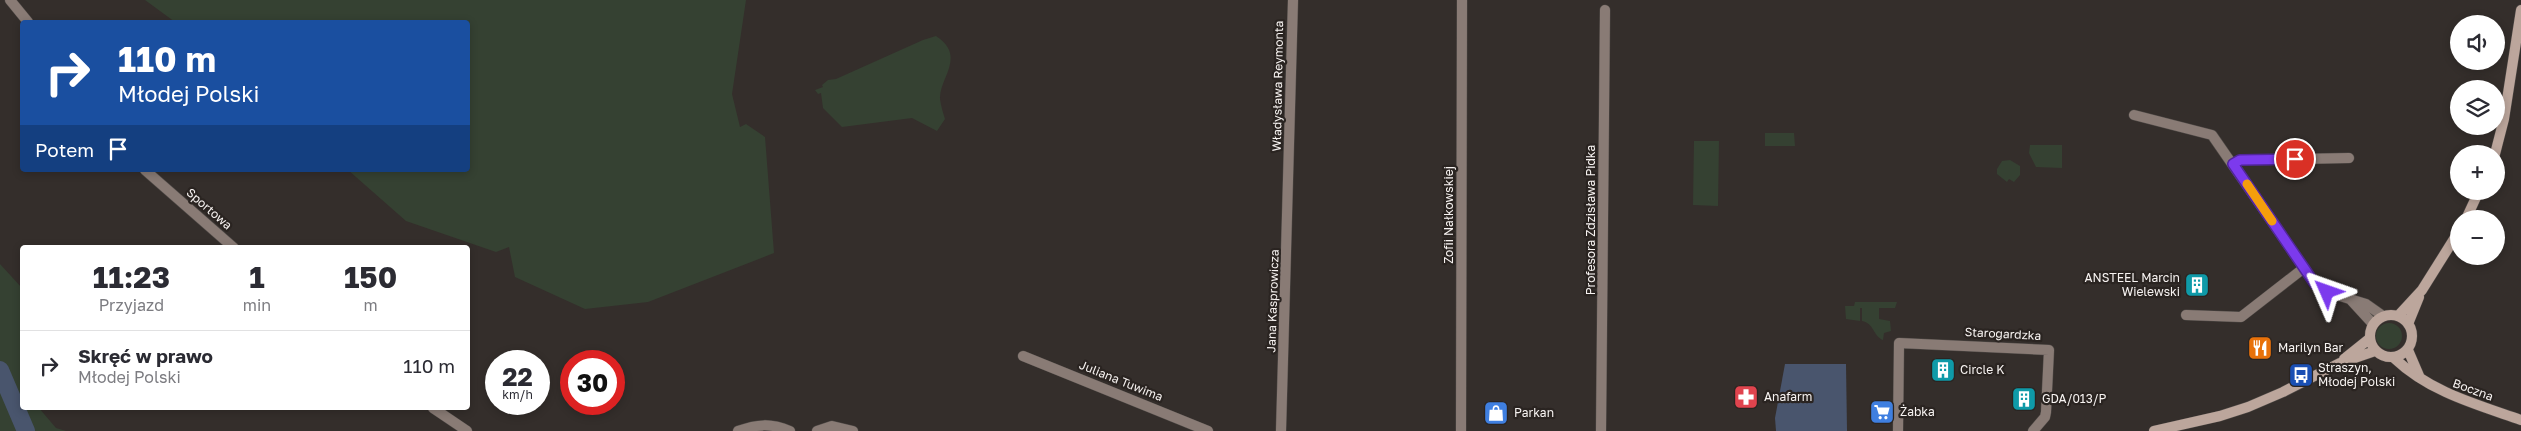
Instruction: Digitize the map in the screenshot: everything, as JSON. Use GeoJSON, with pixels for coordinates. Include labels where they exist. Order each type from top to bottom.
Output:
{"type":"FeatureCollection","features":[{"type":"Feature","properties":{"kind":"main road"},"geometry":{"type":"LineString","coordinates":[[2497,145],[2504,119],[2521,10]]}},
{"type":"Feature","properties":{"kind":"main road"},"geometry":{"type":"LineString","coordinates":[[2408,324],[2422,290],[2450,245]]}},
{"type":"Feature","properties":{"kind":"main road"},"geometry":{"type":"LineString","coordinates":[[2398,316],[2422,290]]}},
{"type":"Feature","properties":{"kind":"main road"},"geometry":{"type":"LineString","coordinates":[[2340,363],[2369,339],[2373,324],[2383,316],[2398,316],[2408,324],[2412,337],[2408,350],[2420,378]]}},
{"type":"Feature","properties":{"kind":"main road"},"geometry":{"type":"LineString","coordinates":[[2369,339],[2375,351],[2385,357],[2394,358],[2408,350]]}},
{"type":"Feature","properties":{"kind":"main road"},"geometry":{"type":"LineString","coordinates":[[2154,431],[2220,416],[2248,407],[2283,392],[2340,363],[2375,351]]}},
{"type":"Feature","properties":{"kind":"main road","name":"Boczna"},"geometry":{"type":"LineString","coordinates":[[2394,358],[2434,388],[2521,420]]}},
{"type":"Feature","properties":{"kind":"street"},"geometry":{"type":"LineString","coordinates":[[10,0],[26,20]]}},
{"type":"Feature","properties":{"kind":"street","name":"Władysława Reymonta"},"geometry":{"type":"LineString","coordinates":[[1289,172],[1292,0]]}},
{"type":"Feature","properties":{"kind":"street","name":"Zofii Nałkowskiej"},"geometry":{"type":"LineString","coordinates":[[1461,431],[1462,0]]}},
{"type":"Feature","properties":{"kind":"street","name":"Profesora Zdzisława Pidka"},"geometry":{"type":"LineString","coordinates":[[1601,431],[1605,10]]}},
{"type":"Feature","properties":{"kind":"street"},"geometry":{"type":"LineString","coordinates":[[2134,115],[2212,135],[2315,284],[2327,292],[2366,304],[2383,316]]}},
{"type":"Feature","properties":{"kind":"street"},"geometry":{"type":"LineString","coordinates":[[2233,164],[2240,160],[2349,158]]}},
{"type":"Feature","properties":{"kind":"street","name":"Sportowa"},"geometry":{"type":"LineString","coordinates":[[147,172],[231,245]]}},
{"type":"Feature","properties":{"kind":"street","name":"Jana Kasprowicza"},"geometry":{"type":"LineString","coordinates":[[1281,431],[1289,172]]}},
{"type":"Feature","properties":{"kind":"street"},"geometry":{"type":"LineString","coordinates":[[2186,315],[2241,317],[2304,268]]}},
{"type":"Feature","properties":{"kind":"street"},"geometry":{"type":"LineString","coordinates":[[2350,300],[2373,324]]}},
{"type":"Feature","properties":{"kind":"street","name":"Starogardzka"},"geometry":{"type":"LineString","coordinates":[[1898,431],[1899,343],[1933,343],[2049,350],[2046,412],[2042,422],[2033,431]]}},
{"type":"Feature","properties":{"kind":"street","name":"Juliana Tuwima"},"geometry":{"type":"LineString","coordinates":[[1023,356],[1208,431]]}},
{"type":"Feature","properties":{"kind":"street"},"geometry":{"type":"LineString","coordinates":[[436,410],[467,431]]}},
{"type":"Feature","properties":{"kind":"street"},"geometry":{"type":"LineString","coordinates":[[741,430],[774,425],[790,431]]}},
{"type":"Feature","properties":{"kind":"street"},"geometry":{"type":"LineString","coordinates":[[818,431],[832,426],[853,431]]}},
{"type":"Feature","properties":{"kind":"green space"},"geometry":{"type":"Polygon","coordinates":[[[145,0],[746,0],[732,94],[740,127],[746,124],[765,137],[774,253],[648,302],[585,309],[515,277],[509,247],[496,252],[406,221],[350,172],[470,172],[470,20],[172,20],[145,0]]]}},
{"type":"Feature","properties":{"kind":"green space"},"geometry":{"type":"Polygon","coordinates":[[[936,36],[950,51],[951,59],[940,99],[945,119],[937,131],[912,118],[842,127],[823,108],[821,93],[818,94],[815,90],[823,87],[822,85],[828,80],[836,79],[936,36]]]}},
{"type":"Feature","properties":{"kind":"green space"},"geometry":{"type":"Polygon","coordinates":[[[1765,133],[1794,133],[1795,146],[1765,146],[1765,133]]]}},
{"type":"Feature","properties":{"kind":"green space"},"geometry":{"type":"Polygon","coordinates":[[[1694,141],[1719,141],[1718,206],[1693,205],[1694,141]]]}},
{"type":"Feature","properties":{"kind":"green space"},"geometry":{"type":"Polygon","coordinates":[[[2030,145],[2062,145],[2062,168],[2036,167],[2029,153],[2030,145]]]}},
{"type":"Feature","properties":{"kind":"green space"},"geometry":{"type":"Polygon","coordinates":[[[2010,160],[2020,166],[2020,175],[2014,182],[2009,179],[2007,182],[1997,174],[1997,169],[2002,161],[2010,160]]]}},
{"type":"Feature","properties":{"kind":"green space"},"geometry":{"type":"Polygon","coordinates":[[[0,264],[20,286],[20,410],[41,410],[56,428],[66,431],[0,431],[0,264]]]}},
{"type":"Feature","properties":{"kind":"green space"},"geometry":{"type":"Polygon","coordinates":[[[1855,302],[1897,302],[1895,308],[1879,308],[1879,319],[1890,321],[1891,331],[1884,333],[1883,340],[1877,336],[1869,324],[1862,321],[1862,308],[1860,308],[1860,321],[1846,319],[1845,306],[1854,306],[1855,302]]]}},
{"type":"Feature","properties":{"kind":"green space"},"geometry":{"type":"Polygon","coordinates":[[[2389,323],[2398,327],[2402,336],[2398,345],[2389,349],[2380,345],[2376,336],[2380,327],[2389,323]]]}},
{"type":"Feature","properties":{"kind":"water"},"geometry":{"type":"Polygon","coordinates":[[[1785,364],[1846,364],[1847,431],[1776,431],[1775,418],[1785,364]]]}},
{"type":"Feature","properties":{"kind":"waterway"},"geometry":{"type":"LineString","coordinates":[[0,370],[26,431]]}},
{"type":"Feature","properties":{"kind":"slow traffic"},"geometry":{"type":"LineString","coordinates":[[2247,184],[2272,221]]}},
{"type":"Feature","properties":{"kind":"place","name":"ANSTEEL Marcin Wielewski"},"geometry":{"type":"Point","coordinates":[2197,285]}},
{"type":"Feature","properties":{"kind":"place","name":"Marilyn Bar"},"geometry":{"type":"Point","coordinates":[2260,348]}},
{"type":"Feature","properties":{"kind":"place","name":"Circle K"},"geometry":{"type":"Point","coordinates":[1943,370]}},
{"type":"Feature","properties":{"kind":"place","name":"Straszyn, Młodej Polski"},"geometry":{"type":"Point","coordinates":[2301,375]}},
{"type":"Feature","properties":{"kind":"place","name":"Anafarm"},"geometry":{"type":"Point","coordinates":[1746,397]}},
{"type":"Feature","properties":{"kind":"place","name":"GDA/013/P"},"geometry":{"type":"Point","coordinates":[2024,399]}},
{"type":"Feature","properties":{"kind":"place","name":"Żabka"},"geometry":{"type":"Point","coordinates":[1882,412]}},
{"type":"Feature","properties":{"kind":"place","name":"Parkan"},"geometry":{"type":"Point","coordinates":[1496,413]}},
{"type":"Feature","properties":{"kind":"route"},"geometry":{"type":"LineString","coordinates":[[2295,159],[2240,160],[2233,164],[2315,284],[2327,292]]}}]}
